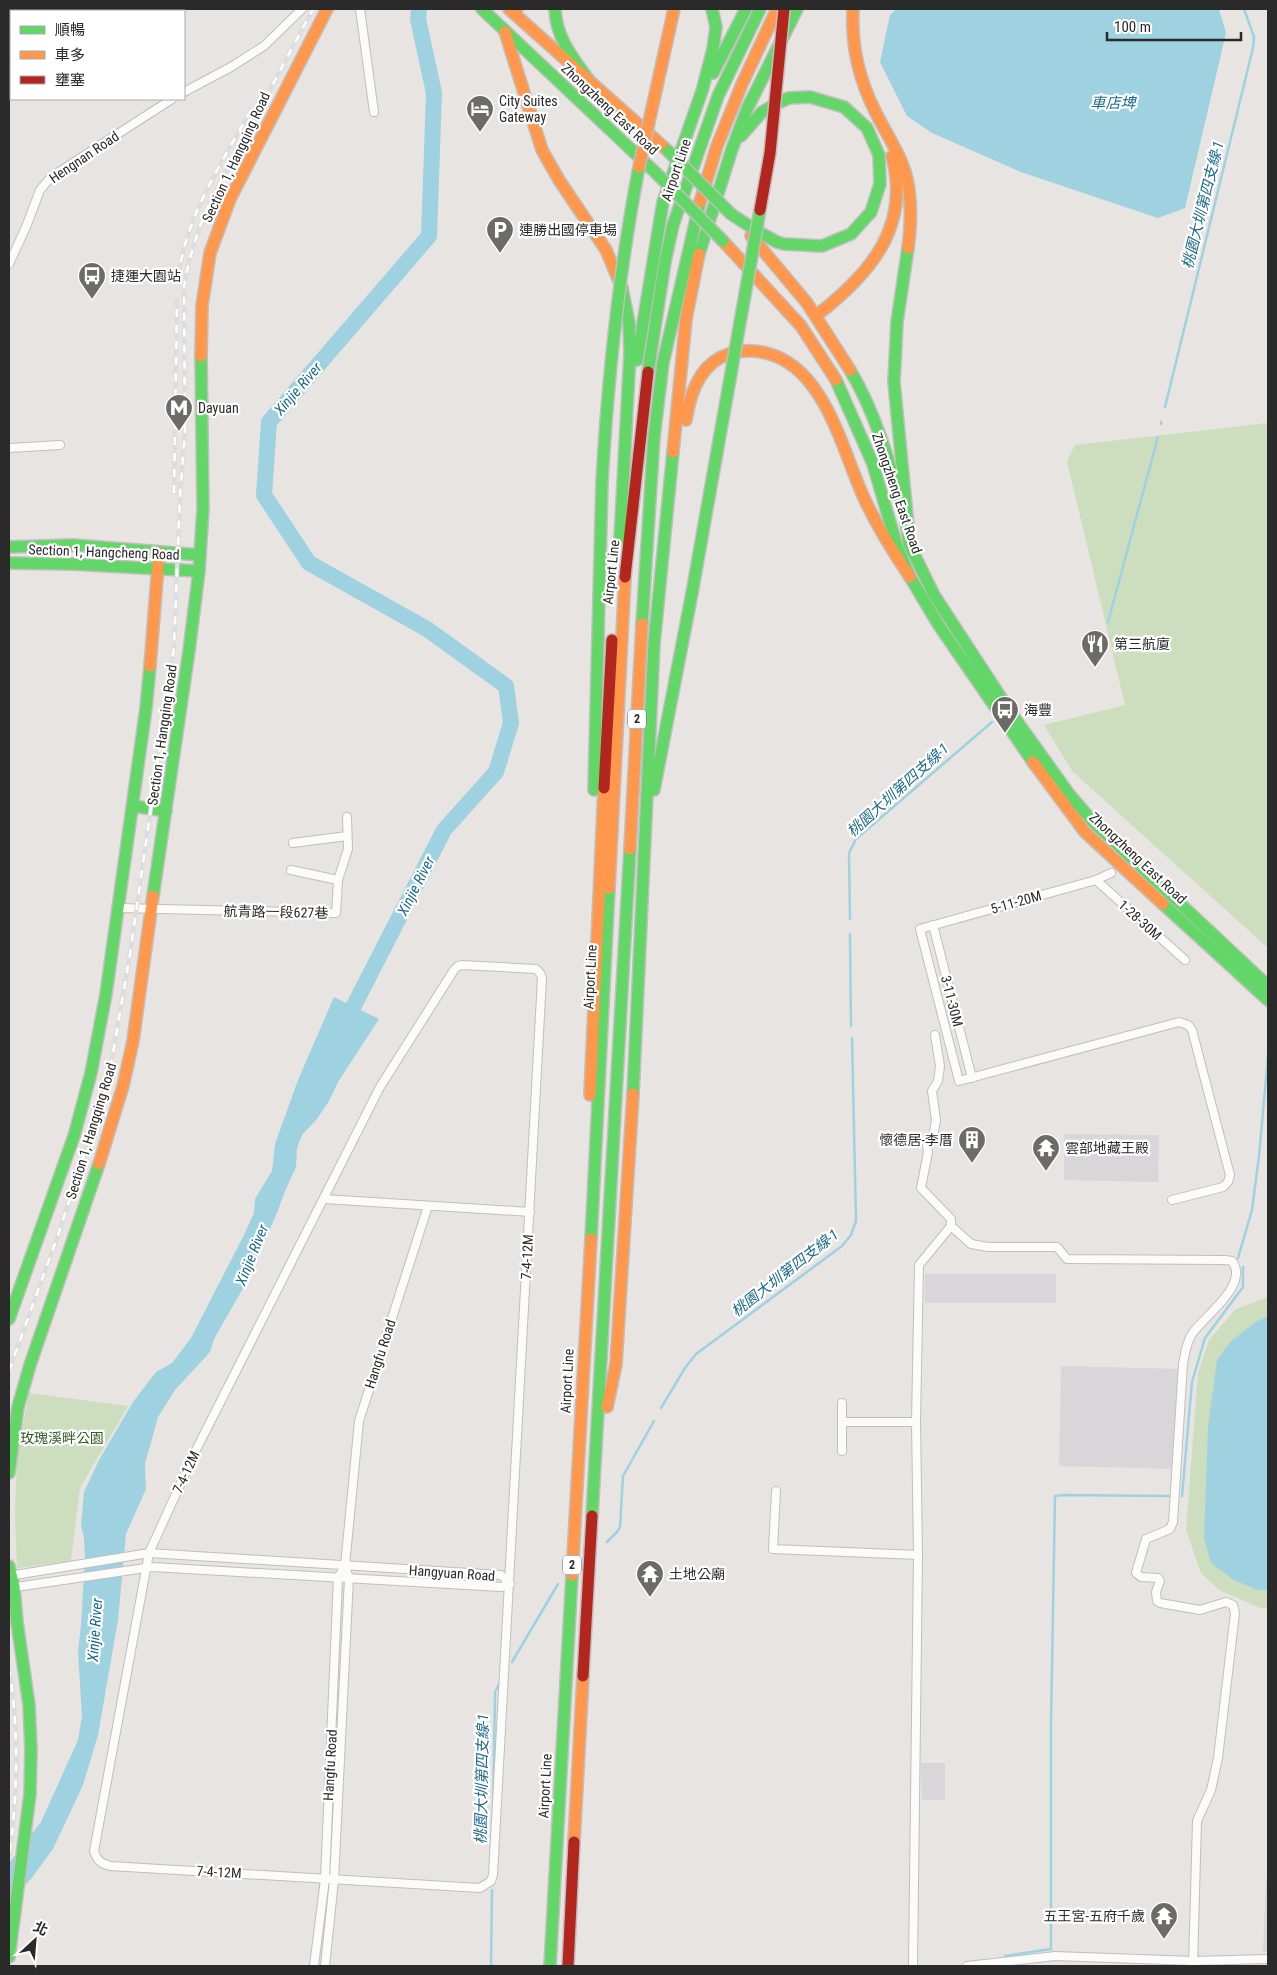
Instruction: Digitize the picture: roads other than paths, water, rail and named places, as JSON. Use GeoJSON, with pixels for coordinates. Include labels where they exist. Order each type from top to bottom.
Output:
{"type":"FeatureCollection","features":[{"type":"Feature","properties":{"kind":"main road","name":"Section 1, Hangqing Road"},"geometry":{"type":"LineString","coordinates":[[9,1473],[18,1407],[30,1365],[123,1086],[132,1041],[199,571],[203,509],[200,357],[202,306],[210,254],[230,198],[327,9]]}},
{"type":"Feature","properties":{"kind":"main road","name":"Zhongzheng East Road"},"geometry":{"type":"LineString","coordinates":[[482,9],[656,173],[723,241],[801,326],[831,371],[847,403],[873,464],[896,543],[910,577],[938,624],[1003,720],[1085,832],[1268,1000]]}},
{"type":"Feature","properties":{"kind":"main road"},"geometry":{"type":"LineString","coordinates":[[555,9],[562,41],[588,79]]}},
{"type":"Feature","properties":{"kind":"main road"},"geometry":{"type":"LineString","coordinates":[[591,1061],[588,988],[602,482],[613,335],[624,248],[646,131],[674,9]]}},
{"type":"Feature","properties":{"kind":"main road"},"geometry":{"type":"LineString","coordinates":[[627,425],[663,202],[694,114],[713,49],[716,26],[712,9]]}},
{"type":"Feature","properties":{"kind":"main road"},"geometry":{"type":"LineString","coordinates":[[694,114],[746,9]]}},
{"type":"Feature","properties":{"kind":"main road","name":"Airport Line"},"geometry":{"type":"LineString","coordinates":[[550,1966],[595,1163],[623,598],[646,387],[665,262],[673,225],[718,96],[760,9]]}},
{"type":"Feature","properties":{"kind":"main road","name":"2"},"geometry":{"type":"LineString","coordinates":[[568,1966],[579,1737],[598,1449],[647,532],[654,437],[663,363],[696,215],[717,146],[742,84],[777,9]]}},
{"type":"Feature","properties":{"kind":"main road"},"geometry":{"type":"LineString","coordinates":[[646,820],[653,799],[692,593],[770,153],[784,9]]}},
{"type":"Feature","properties":{"kind":"main road"},"geometry":{"type":"LineString","coordinates":[[598,1449],[616,1364],[631,1140],[654,644],[686,319],[700,250],[732,149],[747,109],[797,9]]}},
{"type":"Feature","properties":{"kind":"main road"},"geometry":{"type":"LineString","coordinates":[[852,9],[853,47],[861,75],[875,110],[899,152],[906,174],[909,193],[910,234],[898,321],[894,389],[908,526]]}},
{"type":"Feature","properties":{"kind":"main road","name":"Zhongzheng East Road"},"geometry":{"type":"LineString","coordinates":[[514,10],[668,151],[731,214],[787,276],[817,315],[856,380],[878,429],[908,526],[910,544],[934,595],[1011,713],[1069,794],[1093,822],[1268,986]]}},
{"type":"Feature","properties":{"kind":"main road"},"geometry":{"type":"LineString","coordinates":[[514,10],[504,30],[542,150],[606,250],[618,275],[625,296],[629,323],[630,353],[627,425],[608,684],[591,1061],[589,1114],[595,1163]]}},
{"type":"Feature","properties":{"kind":"main road"},"geometry":{"type":"LineString","coordinates":[[731,214],[763,234],[782,243],[804,247],[840,241],[858,228],[873,209],[881,189],[882,167],[870,131],[855,116],[835,102],[818,98],[795,97],[781,100],[766,108],[745,130],[732,149]]}},
{"type":"Feature","properties":{"kind":"main road"},"geometry":{"type":"LineString","coordinates":[[801,326],[838,298],[858,279],[878,252],[892,222],[898,193],[894,164],[882,122]]}},
{"type":"Feature","properties":{"kind":"main road"},"geometry":{"type":"LineString","coordinates":[[665,547],[674,512],[687,406],[694,384],[706,367],[717,359],[742,351],[762,352],[780,358],[797,368],[813,387],[828,416],[879,531],[910,577]]}},
{"type":"Feature","properties":{"kind":"main road","name":"Section 1, Hangcheng Road"},"geometry":{"type":"LineString","coordinates":[[9,547],[73,545],[200,556]]}},
{"type":"Feature","properties":{"kind":"main road","name":"Section 1, Hangqing Road"},"geometry":{"type":"LineString","coordinates":[[9,1320],[74,1136],[84,1101],[106,994],[146,708],[159,553]]}},
{"type":"Feature","properties":{"kind":"main road","name":"Section 1, Hangcheng Road"},"geometry":{"type":"LineString","coordinates":[[9,563],[72,564],[199,571]]}},
{"type":"Feature","properties":{"kind":"main road"},"geometry":{"type":"LineString","coordinates":[[132,806],[166,811]]}},
{"type":"Feature","properties":{"kind":"main road"},"geometry":{"type":"LineString","coordinates":[[9,1572],[28,1705],[30,1794],[9,1957]]}},
{"type":"Feature","properties":{"kind":"street"},"geometry":{"type":"LineString","coordinates":[[185,91],[231,67],[264,46],[302,9]]}},
{"type":"Feature","properties":{"kind":"street"},"geometry":{"type":"LineString","coordinates":[[360,9],[374,112]]}},
{"type":"Feature","properties":{"kind":"street","name":"Hengnan Road"},"geometry":{"type":"LineString","coordinates":[[9,264],[26,228],[40,190],[51,177],[170,100]]}},
{"type":"Feature","properties":{"kind":"street"},"geometry":{"type":"LineString","coordinates":[[9,448],[60,445]]}},
{"type":"Feature","properties":{"kind":"street","name":"航青路一段627巷"},"geometry":{"type":"LineString","coordinates":[[119,908],[336,913],[338,880],[348,849],[346,817]]}},
{"type":"Feature","properties":{"kind":"street"},"geometry":{"type":"LineString","coordinates":[[293,843],[347,836]]}},
{"type":"Feature","properties":{"kind":"street"},"geometry":{"type":"LineString","coordinates":[[291,870],[338,880]]}},
{"type":"Feature","properties":{"kind":"street","name":"5-11-20M"},"geometry":{"type":"LineString","coordinates":[[920,929],[1096,880],[1111,872]]}},
{"type":"Feature","properties":{"kind":"street","name":"1-28-30M"},"geometry":{"type":"LineString","coordinates":[[1096,880],[1185,960]]}},
{"type":"Feature","properties":{"kind":"street","name":"3-11-30M"},"geometry":{"type":"LineString","coordinates":[[920,929],[959,1081],[972,1078],[933,925]]}},
{"type":"Feature","properties":{"kind":"street","name":"7-4-12M"},"geometry":{"type":"LineString","coordinates":[[458,966],[536,969],[542,978],[530,1212],[510,1584],[493,1875],[491,1881],[480,1888],[102,1864],[96,1857],[94,1850],[148,1568],[149,1554],[195,1452],[380,1088],[458,966]]}},
{"type":"Feature","properties":{"kind":"street"},"geometry":{"type":"LineString","coordinates":[[972,1078],[1180,1022],[1188,1025],[1192,1030],[1230,1167],[1230,1175],[1228,1182],[1223,1187],[1172,1200]]}},
{"type":"Feature","properties":{"kind":"street"},"geometry":{"type":"LineString","coordinates":[[913,1966],[918,1555],[916,1422],[919,1265],[951,1226],[952,1219],[921,1188],[928,1152],[927,1146],[934,1132],[936,1120],[932,1091],[938,1081],[940,1066],[935,1035]]}},
{"type":"Feature","properties":{"kind":"street"},"geometry":{"type":"LineString","coordinates":[[324,1199],[530,1212]]}},
{"type":"Feature","properties":{"kind":"street","name":"Hangfu Road"},"geometry":{"type":"LineString","coordinates":[[325,1966],[334,1880],[349,1578],[345,1566],[359,1421],[428,1206]]}},
{"type":"Feature","properties":{"kind":"street"},"geometry":{"type":"LineString","coordinates":[[951,1226],[971,1244],[988,1247],[1057,1247],[1066,1259],[1225,1260],[1232,1261],[1236,1266],[1235,1281],[1226,1296],[1192,1334],[1188,1342],[1184,1364],[1173,1522],[1170,1529],[1146,1539],[1136,1573],[1141,1577],[1158,1578],[1160,1581],[1156,1592],[1157,1601],[1160,1603],[1200,1610],[1226,1602],[1234,1606],[1235,1613],[1218,1758],[1211,1790],[1197,1821],[1194,1964]]}},
{"type":"Feature","properties":{"kind":"street"},"geometry":{"type":"LineString","coordinates":[[842,1403],[842,1451]]}},
{"type":"Feature","properties":{"kind":"street"},"geometry":{"type":"LineString","coordinates":[[842,1422],[916,1422]]}},
{"type":"Feature","properties":{"kind":"street"},"geometry":{"type":"LineString","coordinates":[[776,1491],[773,1549],[918,1555]]}},
{"type":"Feature","properties":{"kind":"street","name":"Hangyuan Road"},"geometry":{"type":"LineString","coordinates":[[9,1572],[71,1566],[149,1554],[501,1575],[510,1584],[501,1587],[148,1568],[12,1587]]}},
{"type":"Feature","properties":{"kind":"street","name":"Hangfu Road"},"geometry":{"type":"LineString","coordinates":[[314,1966],[324,1879],[338,1578],[345,1566]]}},
{"type":"Feature","properties":{"kind":"street"},"geometry":{"type":"LineString","coordinates":[[967,1966],[1055,1956],[1194,1964],[1268,1959]]}},
{"type":"Feature","properties":{"kind":"water","name":"車店埤"},"geometry":{"type":"Polygon","coordinates":[[[896,9],[1219,9],[1226,33],[1185,208],[1158,218],[1021,172],[932,133],[907,116],[880,62],[890,15],[896,9]]]}},
{"type":"Feature","properties":{"kind":"water"},"geometry":{"type":"Polygon","coordinates":[[[334,997],[379,1019],[338,1082],[329,1101],[317,1119],[302,1135],[297,1148],[296,1167],[277,1213],[246,1283],[214,1339],[210,1352],[175,1390],[158,1417],[145,1464],[146,1489],[126,1534],[118,1620],[98,1735],[83,1785],[53,1849],[31,1879],[9,1901],[9,1863],[41,1822],[78,1740],[82,1716],[78,1652],[85,1558],[81,1526],[84,1492],[99,1460],[133,1402],[156,1372],[172,1363],[191,1338],[244,1235],[254,1213],[255,1199],[272,1171],[275,1144],[298,1080],[334,997]]]}},
{"type":"Feature","properties":{"kind":"water"},"geometry":{"type":"Polygon","coordinates":[[[1268,1316],[1268,1590],[1258,1590],[1234,1580],[1211,1563],[1204,1538],[1208,1427],[1217,1360],[1231,1341],[1256,1322],[1268,1316]]]}},
{"type":"Feature","properties":{"kind":"waterway","name":"Xinjie River"},"geometry":{"type":"LineString","coordinates":[[344,1025],[444,830],[496,772],[511,723],[506,686],[427,629],[309,563],[264,495],[269,422],[429,236],[434,93],[418,19],[419,9]]}},
{"type":"Feature","properties":{"kind":"waterway","name":"桃園大圳第四支線-1"},"geometry":{"type":"LineString","coordinates":[[1165,407],[1253,48],[1254,37],[1244,9]]}},
{"type":"Feature","properties":{"kind":"waterway","name":"桃園大圳第四支線-1"},"geometry":{"type":"LineString","coordinates":[[1108,622],[1158,437]]}},
{"type":"Feature","properties":{"kind":"waterway","name":"桃園大圳第四支線-1"},"geometry":{"type":"LineString","coordinates":[[850,919],[849,853],[856,839],[992,722]]}},
{"type":"Feature","properties":{"kind":"waterway","name":"桃園大圳第四支線-1"},"geometry":{"type":"LineString","coordinates":[[850,934],[851,1026]]}},
{"type":"Feature","properties":{"kind":"waterway","name":"桃園大圳第四支線-1"},"geometry":{"type":"LineString","coordinates":[[661,1408],[685,1368],[696,1354],[842,1246],[851,1235],[856,1221],[852,1038]]}},
{"type":"Feature","properties":{"kind":"waterway"},"geometry":{"type":"LineString","coordinates":[[1238,1258],[1252,1210],[1268,1056]]}},
{"type":"Feature","properties":{"kind":"waterway"},"geometry":{"type":"LineString","coordinates":[[1182,1496],[1192,1382],[1205,1338],[1243,1287],[1243,1267]]}},
{"type":"Feature","properties":{"kind":"waterway","name":"桃園大圳第四支線-1"},"geometry":{"type":"LineString","coordinates":[[607,1542],[620,1527],[623,1476],[654,1421]]}},
{"type":"Feature","properties":{"kind":"waterway"},"geometry":{"type":"LineString","coordinates":[[1005,1956],[1051,1949],[1051,1724],[1055,1496],[1170,1496]]}},
{"type":"Feature","properties":{"kind":"waterway","name":"桃園大圳第四支線-1"},"geometry":{"type":"LineString","coordinates":[[512,1662],[558,1584]]}},
{"type":"Feature","properties":{"kind":"waterway","name":"桃園大圳第四支線-1"},"geometry":{"type":"LineString","coordinates":[[493,1812],[495,1692],[501,1681]]}},
{"type":"Feature","properties":{"kind":"waterway","name":"桃園大圳第四支線-1"},"geometry":{"type":"LineString","coordinates":[[491,1966],[492,1890]]}},
{"type":"Feature","properties":{"kind":"railway"},"geometry":{"type":"LineString","coordinates":[[9,1371],[58,1235],[108,1082],[130,954],[174,647],[180,495],[185,431],[184,287],[188,265],[194,243],[211,200],[313,9]]}},
{"type":"Feature","properties":{"kind":"railway"},"geometry":{"type":"LineString","coordinates":[[178,278],[182,255],[189,233],[206,191],[251,110]]}},
{"type":"Feature","properties":{"kind":"railway"},"geometry":{"type":"LineString","coordinates":[[174,493],[177,301]]}},
{"type":"Feature","properties":{"kind":"railway"},"geometry":{"type":"LineString","coordinates":[[9,1668],[16,1738],[16,1786],[9,1856]]}},
{"type":"Feature","properties":{"kind":"place","name":"City Suites Gateway"},"geometry":{"type":"Point","coordinates":[480,133]}},
{"type":"Feature","properties":{"kind":"place","name":"連勝出國停車場"},"geometry":{"type":"Point","coordinates":[500,254]}},
{"type":"Feature","properties":{"kind":"place","name":"捷運大園站"},"geometry":{"type":"Point","coordinates":[92,300]}},
{"type":"Feature","properties":{"kind":"place","name":"Dayuan"},"geometry":{"type":"Point","coordinates":[179,432]}},
{"type":"Feature","properties":{"kind":"place","name":"第三航廈"},"geometry":{"type":"Point","coordinates":[1095,668]}},
{"type":"Feature","properties":{"kind":"place","name":"海豐"},"geometry":{"type":"Point","coordinates":[1005,734]}},
{"type":"Feature","properties":{"kind":"place","name":"懷德居-李厝"},"geometry":{"type":"Point","coordinates":[972,1164]}},
{"type":"Feature","properties":{"kind":"place","name":"雲部地藏王殿"},"geometry":{"type":"Point","coordinates":[1046,1172]}},
{"type":"Feature","properties":{"kind":"place","name":"土地公廟"},"geometry":{"type":"Point","coordinates":[650,1598]}},
{"type":"Feature","properties":{"kind":"place","name":"五王宮-五府千歲"},"geometry":{"type":"Point","coordinates":[1164,1940]}},
{"type":"Feature","properties":{"kind":"park label","name":"玫瑰溪畔公園"},"geometry":{"type":"Point","coordinates":[62,1438]}}]}
